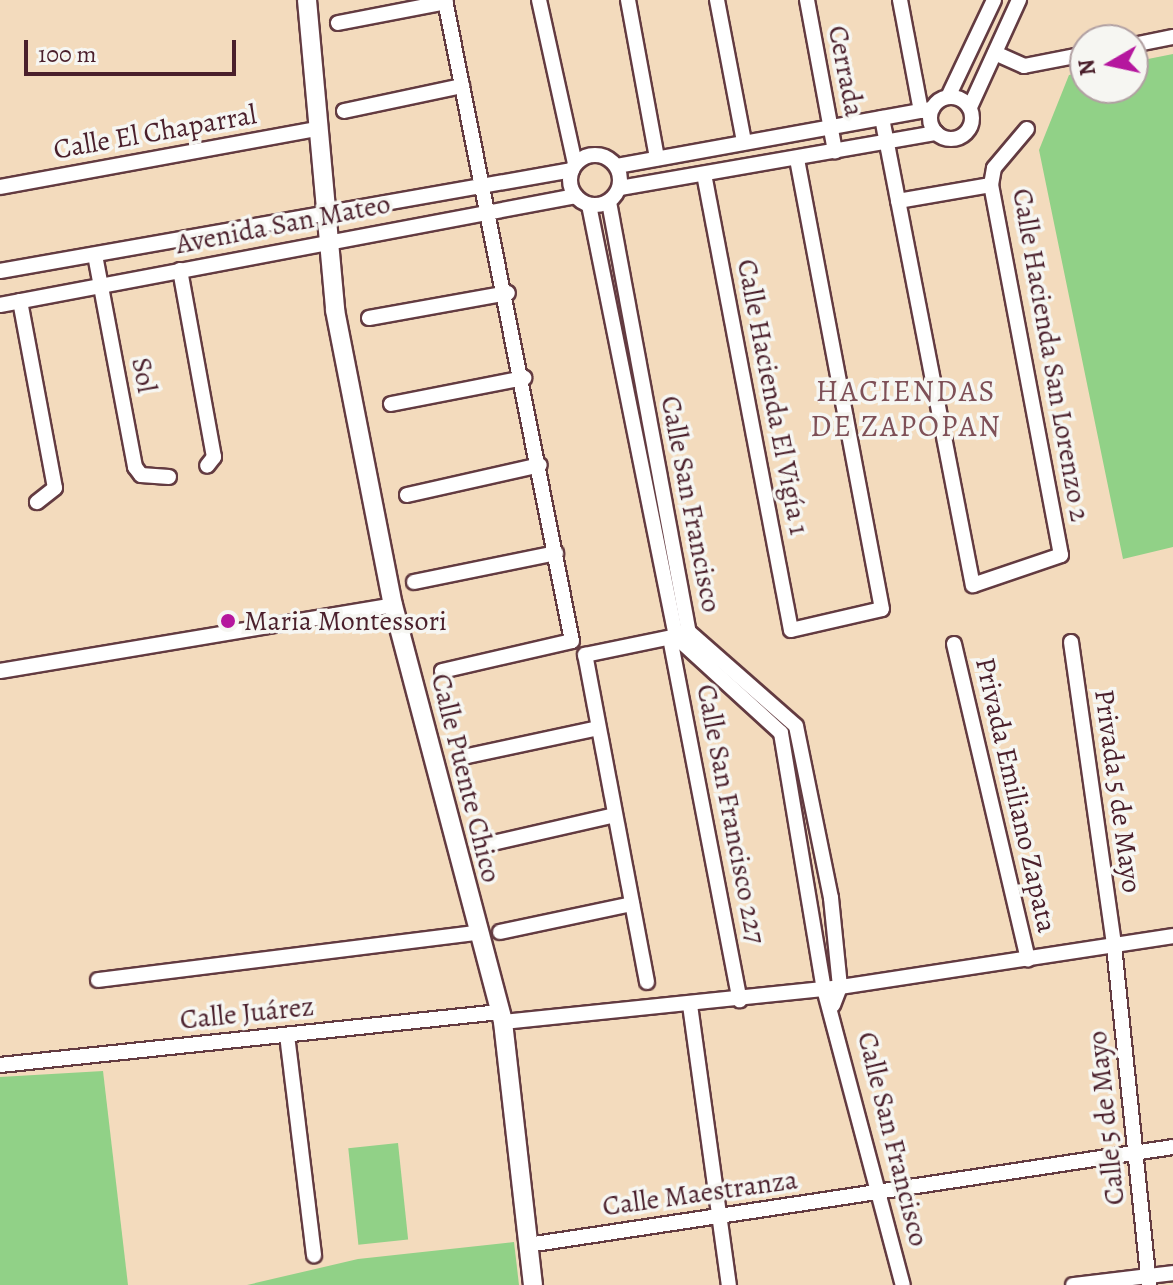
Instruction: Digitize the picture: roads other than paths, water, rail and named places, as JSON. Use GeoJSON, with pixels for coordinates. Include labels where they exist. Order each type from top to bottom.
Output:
{"type":"FeatureCollection","features":[{"type":"Feature","properties":{"kind":"main road","name":"Calle Puente Chico"},"geometry":{"type":"LineString","coordinates":[[307,0],[327,241],[393,605],[476,933],[501,1017],[533,1285]]}},
{"type":"Feature","properties":{"kind":"street"},"geometry":{"type":"LineString","coordinates":[[539,0],[574,167],[576,196],[589,205],[609,202],[620,188],[936,133],[965,135],[970,107],[1019,0]]}},
{"type":"Feature","properties":{"kind":"street"},"geometry":{"type":"LineString","coordinates":[[628,0],[657,158]]}},
{"type":"Feature","properties":{"kind":"street"},"geometry":{"type":"LineString","coordinates":[[717,0],[740,143],[739,168]]}},
{"type":"Feature","properties":{"kind":"street","name":"Cerrada"},"geometry":{"type":"LineString","coordinates":[[807,0],[835,151]]}},
{"type":"Feature","properties":{"kind":"street"},"geometry":{"type":"LineString","coordinates":[[900,0],[926,110],[936,133]]}},
{"type":"Feature","properties":{"kind":"street","name":"Avenida San Mateo"},"geometry":{"type":"LineString","coordinates":[[0,271],[482,189],[574,167],[591,154],[617,166],[926,110],[948,97],[994,0]]}},
{"type":"Feature","properties":{"kind":"street"},"geometry":{"type":"LineString","coordinates":[[338,23],[446,1],[482,189],[508,293],[572,641],[442,671]]}},
{"type":"Feature","properties":{"kind":"street"},"geometry":{"type":"LineString","coordinates":[[1149,42],[1173,37]]}},
{"type":"Feature","properties":{"kind":"street"},"geometry":{"type":"LineString","coordinates":[[995,53],[1024,66],[1069,57]]}},
{"type":"Feature","properties":{"kind":"street"},"geometry":{"type":"LineString","coordinates":[[344,111],[462,86]]}},
{"type":"Feature","properties":{"kind":"street"},"geometry":{"type":"LineString","coordinates":[[948,97],[970,107]]}},
{"type":"Feature","properties":{"kind":"street"},"geometry":{"type":"LineString","coordinates":[[882,118],[898,201],[991,185]]}},
{"type":"Feature","properties":{"kind":"street","name":"Calle El Chaparral"},"geometry":{"type":"LineString","coordinates":[[0,187],[320,128]]}},
{"type":"Feature","properties":{"kind":"street","name":"Calle Hacienda San Lorenzo 2"},"geometry":{"type":"LineString","coordinates":[[898,201],[973,585],[1061,555],[991,185],[994,168],[1027,129]]}},
{"type":"Feature","properties":{"kind":"street","name":"Calle Hacienda El Vigía 1"},"geometry":{"type":"LineString","coordinates":[[704,174],[791,630],[882,609],[797,158]]}},
{"type":"Feature","properties":{"kind":"street"},"geometry":{"type":"LineString","coordinates":[[617,166],[620,188]]}},
{"type":"Feature","properties":{"kind":"street"},"geometry":{"type":"LineString","coordinates":[[461,193],[464,217]]}},
{"type":"Feature","properties":{"kind":"street","name":"Avenida San Mateo"},"geometry":{"type":"LineString","coordinates":[[0,305],[576,196]]}},
{"type":"Feature","properties":{"kind":"street","name":"Calle San Francisco"},"geometry":{"type":"LineString","coordinates":[[609,202],[678,636],[791,719],[816,811],[831,898],[840,987],[833,1005]]}},
{"type":"Feature","properties":{"kind":"street","name":"Calle San Francisco"},"geometry":{"type":"LineString","coordinates":[[589,205],[678,636],[781,733],[812,902],[824,989],[833,1005],[903,1285]]}},
{"type":"Feature","properties":{"kind":"street","name":"Sol"},"geometry":{"type":"LineString","coordinates":[[95,255],[135,467],[141,475],[169,477]]}},
{"type":"Feature","properties":{"kind":"street","name":"Sol"},"geometry":{"type":"LineString","coordinates":[[180,270],[214,457],[207,466]]}},
{"type":"Feature","properties":{"kind":"street"},"geometry":{"type":"LineString","coordinates":[[369,318],[508,293]]}},
{"type":"Feature","properties":{"kind":"street"},"geometry":{"type":"LineString","coordinates":[[20,301],[55,488],[37,502]]}},
{"type":"Feature","properties":{"kind":"street"},"geometry":{"type":"LineString","coordinates":[[391,404],[524,378]]}},
{"type":"Feature","properties":{"kind":"street"},"geometry":{"type":"LineString","coordinates":[[407,495],[540,465]]}},
{"type":"Feature","properties":{"kind":"street"},"geometry":{"type":"LineString","coordinates":[[414,582],[556,553]]}},
{"type":"Feature","properties":{"kind":"street"},"geometry":{"type":"LineString","coordinates":[[0,671],[393,605]]}},
{"type":"Feature","properties":{"kind":"street"},"geometry":{"type":"LineString","coordinates":[[647,982],[585,655],[678,636]]}},
{"type":"Feature","properties":{"kind":"street","name":"Calle San Francisco 227"},"geometry":{"type":"LineString","coordinates":[[678,636],[740,1000]]}},
{"type":"Feature","properties":{"kind":"street","name":"Privada 5 de Mayo"},"geometry":{"type":"LineString","coordinates":[[1071,642],[1114,946]]}},
{"type":"Feature","properties":{"kind":"street","name":"Privada Emiliano Zapata"},"geometry":{"type":"LineString","coordinates":[[954,644],[1028,959]]}},
{"type":"Feature","properties":{"kind":"street"},"geometry":{"type":"LineString","coordinates":[[781,733],[791,719]]}},
{"type":"Feature","properties":{"kind":"street"},"geometry":{"type":"LineString","coordinates":[[463,757],[598,728]]}},
{"type":"Feature","properties":{"kind":"street"},"geometry":{"type":"LineString","coordinates":[[796,815],[816,811]]}},
{"type":"Feature","properties":{"kind":"street"},"geometry":{"type":"LineString","coordinates":[[484,845],[615,815]]}},
{"type":"Feature","properties":{"kind":"street"},"geometry":{"type":"LineString","coordinates":[[812,902],[831,898]]}},
{"type":"Feature","properties":{"kind":"street"},"geometry":{"type":"LineString","coordinates":[[500,932],[632,904]]}},
{"type":"Feature","properties":{"kind":"street"},"geometry":{"type":"LineString","coordinates":[[98,980],[476,933]]}},
{"type":"Feature","properties":{"kind":"street","name":"Calle Juárez"},"geometry":{"type":"LineString","coordinates":[[0,1065],[287,1035],[740,1000],[1173,936]]}},
{"type":"Feature","properties":{"kind":"street","name":"Calle 5 de Mayo"},"geometry":{"type":"LineString","coordinates":[[1114,946],[1149,1280]]}},
{"type":"Feature","properties":{"kind":"street"},"geometry":{"type":"LineString","coordinates":[[690,1005],[729,1285]]}},
{"type":"Feature","properties":{"kind":"street"},"geometry":{"type":"LineString","coordinates":[[287,1035],[314,1255]]}},
{"type":"Feature","properties":{"kind":"street","name":"Calle Maestranza"},"geometry":{"type":"LineString","coordinates":[[528,1245],[1173,1147]]}},
{"type":"Feature","properties":{"kind":"street"},"geometry":{"type":"LineString","coordinates":[[1073,1285],[1149,1280],[1173,1273]]}},
{"type":"Feature","properties":{"kind":"place","name":"Maria Montessori"},"geometry":{"type":"Point","coordinates":[228,621]}},
{"type":"Feature","properties":{"kind":"district","name":"HACIENDAS DE ZAPOPAN"},"geometry":{"type":"Point","coordinates":[906,408]}}]}
